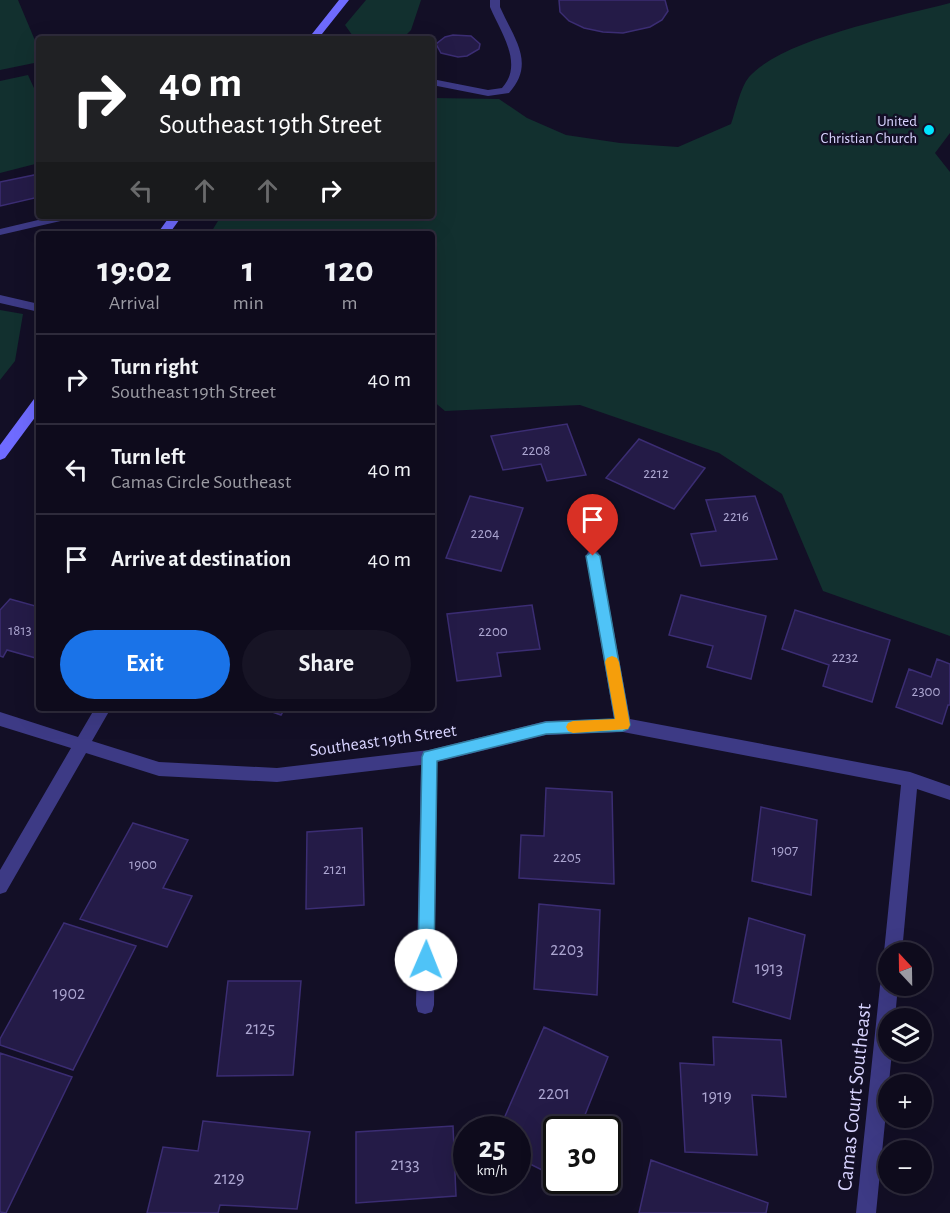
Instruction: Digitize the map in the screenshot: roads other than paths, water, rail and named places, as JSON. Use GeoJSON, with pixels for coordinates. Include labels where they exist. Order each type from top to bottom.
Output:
{"type":"FeatureCollection","features":[{"type":"Feature","properties":{"kind":"street"},"geometry":{"type":"LineString","coordinates":[[315,36],[344,0]]}},
{"type":"Feature","properties":{"kind":"street"},"geometry":{"type":"LineString","coordinates":[[435,83],[488,93],[505,91],[515,80],[518,60],[495,7],[495,0]]}},
{"type":"Feature","properties":{"kind":"street"},"geometry":{"type":"LineString","coordinates":[[0,232],[57,219]]}},
{"type":"Feature","properties":{"kind":"street"},"geometry":{"type":"LineString","coordinates":[[0,299],[36,307]]}},
{"type":"Feature","properties":{"kind":"street"},"geometry":{"type":"LineString","coordinates":[[0,455],[36,406]]}},
{"type":"Feature","properties":{"kind":"street"},"geometry":{"type":"LineString","coordinates":[[593,556],[623,725]]}},
{"type":"Feature","properties":{"kind":"street"},"geometry":{"type":"LineString","coordinates":[[0,886],[101,711]]}},
{"type":"Feature","properties":{"kind":"street","name":"Southeast 19th Street"},"geometry":{"type":"LineString","coordinates":[[0,718],[159,769],[277,775],[429,757],[546,728],[623,725],[910,779],[950,793]]}},
{"type":"Feature","properties":{"kind":"street"},"geometry":{"type":"LineString","coordinates":[[425,1005],[429,757]]}},
{"type":"Feature","properties":{"kind":"street"},"geometry":{"type":"LineString","coordinates":[[893,942],[910,779]]}},
{"type":"Feature","properties":{"kind":"street","name":"Camas Court Southeast"},"geometry":{"type":"LineString","coordinates":[[866,1213],[888,996]]}},
{"type":"Feature","properties":{"kind":"place","name":"United Christian Church"},"geometry":{"type":"Point","coordinates":[929,130]}}]}
